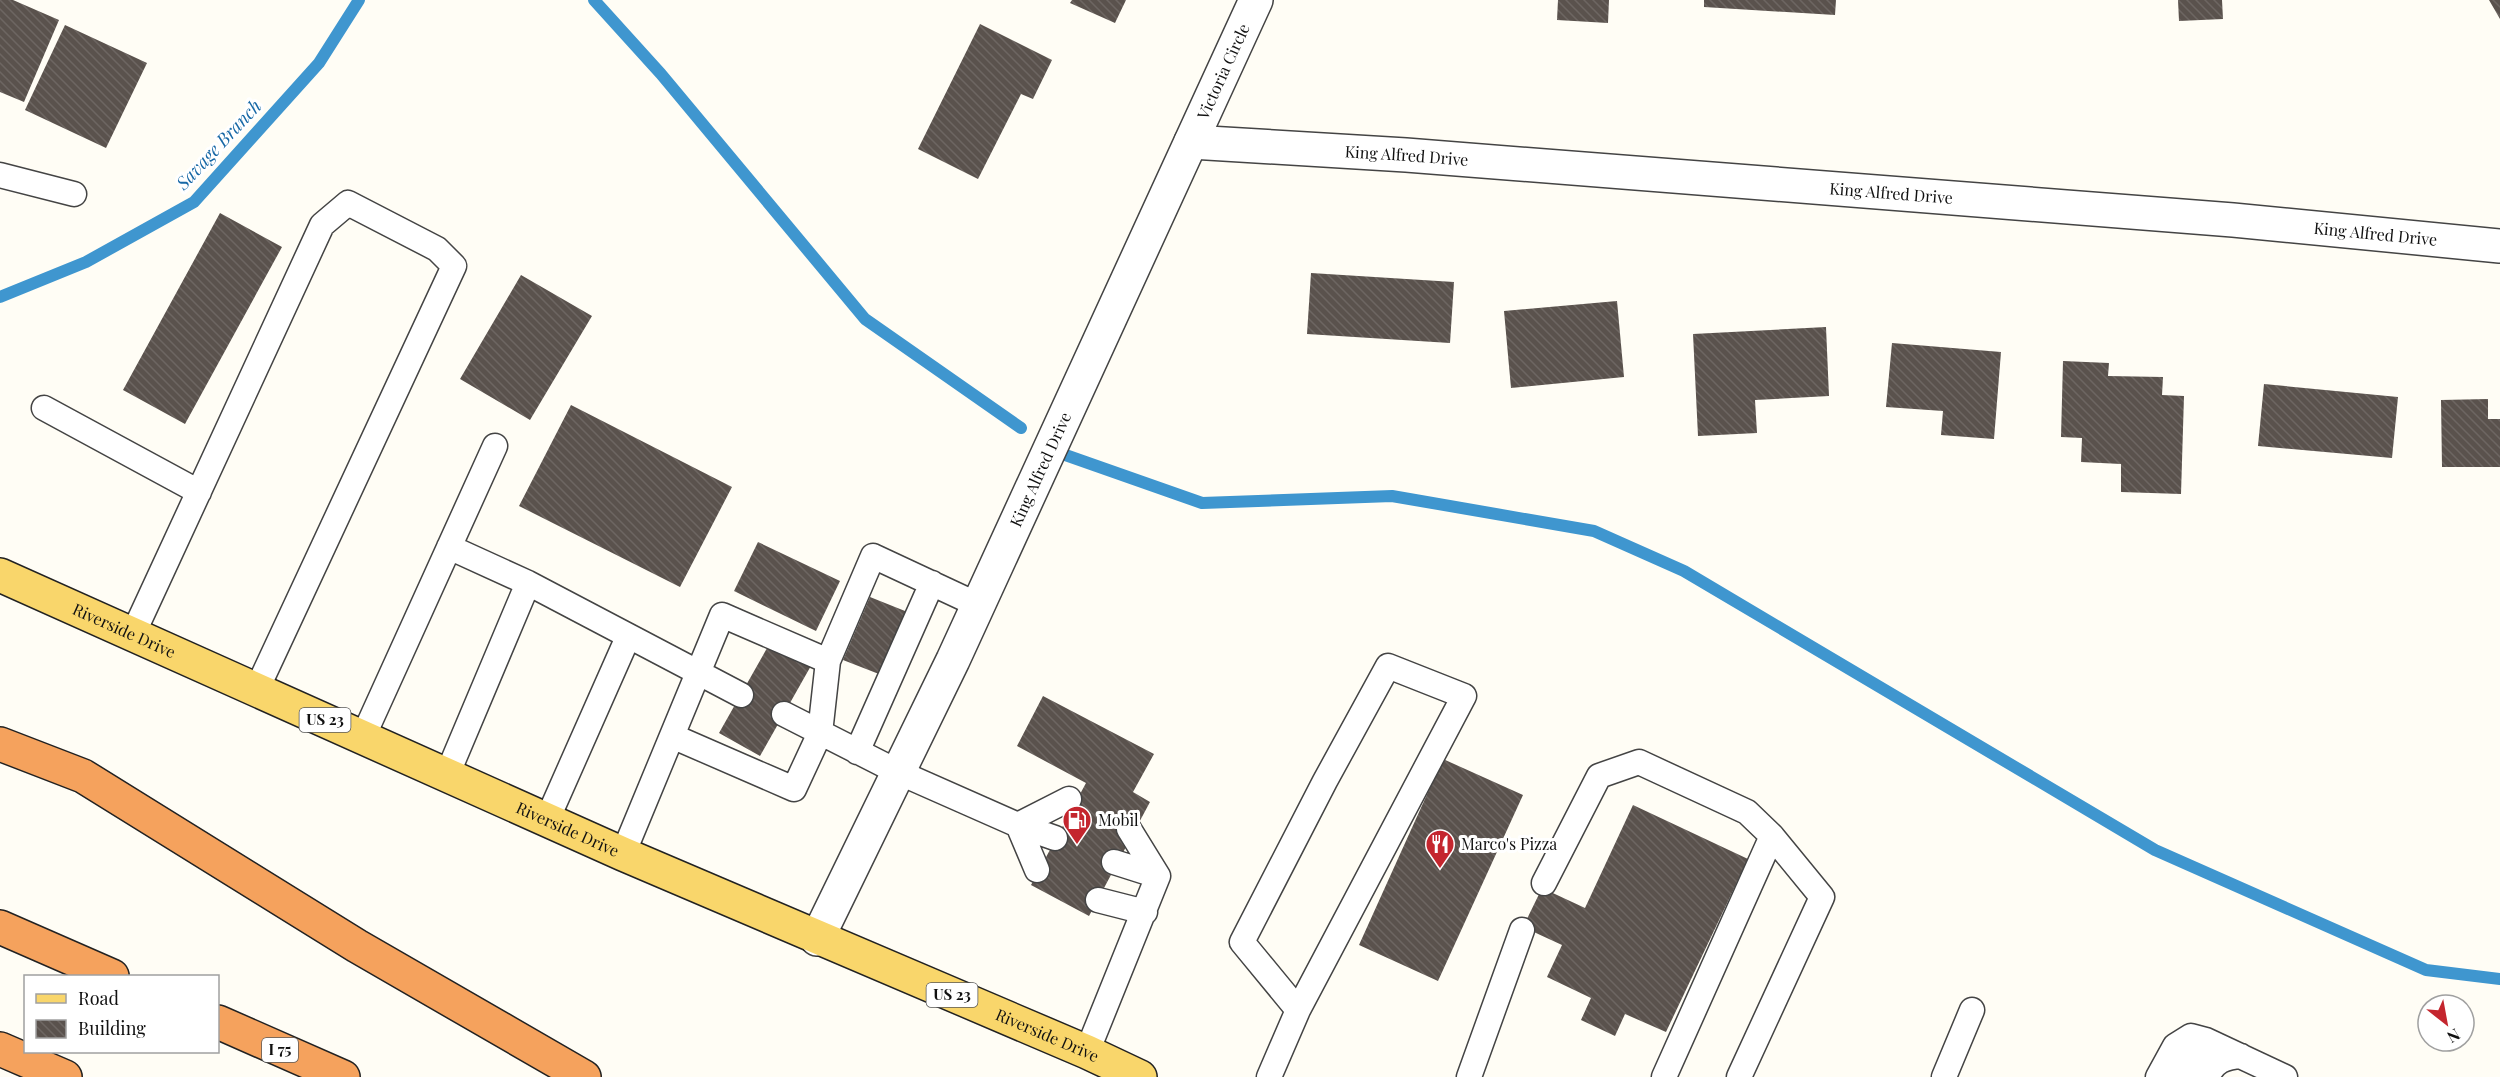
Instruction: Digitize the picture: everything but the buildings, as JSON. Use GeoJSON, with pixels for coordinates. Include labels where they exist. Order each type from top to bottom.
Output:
{"type":"FeatureCollection","features":[{"type":"Feature","properties":{"kind":"highway"},"geometry":{"type":"LineString","coordinates":[[0,744],[83,776],[357,946],[584,1077]]}},
{"type":"Feature","properties":{"kind":"highway"},"geometry":{"type":"LineString","coordinates":[[0,927],[110,975]]}},
{"type":"Feature","properties":{"kind":"highway","name":"I 75"},"geometry":{"type":"LineString","coordinates":[[219,1022],[343,1077]]}},
{"type":"Feature","properties":{"kind":"highway"},"geometry":{"type":"LineString","coordinates":[[0,1049],[65,1077]]}},
{"type":"Feature","properties":{"kind":"main road","name":"Riverside Drive"},"geometry":{"type":"LineString","coordinates":[[0,575],[623,854],[817,939],[1087,1052],[1140,1077]]}},
{"type":"Feature","properties":{"kind":"street","name":"Victoria Circle"},"geometry":{"type":"LineString","coordinates":[[1191,142],[1256,0]]}},
{"type":"Feature","properties":{"kind":"street","name":"King Alfred Drive"},"geometry":{"type":"LineString","coordinates":[[817,939],[978,605],[1191,142],[1406,155],[2210,218],[2500,246]]}},
{"type":"Feature","properties":{"kind":"lane"},"geometry":{"type":"LineString","coordinates":[[0,175],[74,194]]}},
{"type":"Feature","properties":{"kind":"lane"},"geometry":{"type":"LineString","coordinates":[[133,634],[322,225],[348,203],[437,249],[454,266],[257,689]]}},
{"type":"Feature","properties":{"kind":"lane"},"geometry":{"type":"LineString","coordinates":[[44,408],[199,492]]}},
{"type":"Feature","properties":{"kind":"lane"},"geometry":{"type":"LineString","coordinates":[[363,737],[495,446]]}},
{"type":"Feature","properties":{"kind":"lane"},"geometry":{"type":"LineString","coordinates":[[449,547],[528,583],[741,695]]}},
{"type":"Feature","properties":{"kind":"lane"},"geometry":{"type":"LineString","coordinates":[[672,736],[794,789],[820,733],[828,661],[873,556],[978,605]]}},
{"type":"Feature","properties":{"kind":"lane"},"geometry":{"type":"LineString","coordinates":[[447,775],[528,583]]}},
{"type":"Feature","properties":{"kind":"lane"},"geometry":{"type":"LineString","coordinates":[[857,752],[932,583]]}},
{"type":"Feature","properties":{"kind":"lane"},"geometry":{"type":"LineString","coordinates":[[623,854],[722,615],[828,661]]}},
{"type":"Feature","properties":{"kind":"lane"},"geometry":{"type":"LineString","coordinates":[[547,820],[628,637]]}},
{"type":"Feature","properties":{"kind":"lane"},"geometry":{"type":"LineString","coordinates":[[1269,1077],[1298,1010],[1464,696],[1388,666],[1325,780],[1242,942],[1298,1010]]}},
{"type":"Feature","properties":{"kind":"lane"},"geometry":{"type":"LineString","coordinates":[[784,714],[898,772],[1017,825],[1055,838]]}},
{"type":"Feature","properties":{"kind":"lane"},"geometry":{"type":"LineString","coordinates":[[1544,883],[1599,776],[1639,762],[1747,812],[1772,836],[1822,897],[1739,1077]]}},
{"type":"Feature","properties":{"kind":"lane"},"geometry":{"type":"LineString","coordinates":[[1017,825],[1069,799]]}},
{"type":"Feature","properties":{"kind":"lane"},"geometry":{"type":"LineString","coordinates":[[1017,825],[1037,870]]}},
{"type":"Feature","properties":{"kind":"lane"},"geometry":{"type":"LineString","coordinates":[[1129,829],[1158,876]]}},
{"type":"Feature","properties":{"kind":"lane"},"geometry":{"type":"LineString","coordinates":[[1664,1077],[1772,836]]}},
{"type":"Feature","properties":{"kind":"lane"},"geometry":{"type":"LineString","coordinates":[[1114,862],[1158,876]]}},
{"type":"Feature","properties":{"kind":"lane"},"geometry":{"type":"LineString","coordinates":[[1087,1052],[1158,876]]}},
{"type":"Feature","properties":{"kind":"lane"},"geometry":{"type":"LineString","coordinates":[[1098,900],[1145,912]]}},
{"type":"Feature","properties":{"kind":"lane"},"geometry":{"type":"LineString","coordinates":[[1469,1077],[1522,930]]}},
{"type":"Feature","properties":{"kind":"lane"},"geometry":{"type":"LineString","coordinates":[[1944,1077],[1972,1010]]}},
{"type":"Feature","properties":{"kind":"lane"},"geometry":{"type":"LineString","coordinates":[[2158,1077],[2175,1046],[2185,1038],[2198,1037],[2285,1077]]}},
{"type":"Feature","properties":{"kind":"lane"},"geometry":{"type":"LineString","coordinates":[[2184,1077],[2196,1054],[2216,1045]]}},
{"type":"Feature","properties":{"kind":"lane"},"geometry":{"type":"LineString","coordinates":[[2206,1077],[2217,1063],[2225,1058],[2241,1056]]}},
{"type":"Feature","properties":{"kind":"waterway","name":"Savage Branch"},"geometry":{"type":"LineString","coordinates":[[0,297],[86,262],[194,202],[319,63],[359,0]]}},
{"type":"Feature","properties":{"kind":"waterway"},"geometry":{"type":"LineString","coordinates":[[594,0],[661,74],[865,319],[1021,428]]}},
{"type":"Feature","properties":{"kind":"waterway"},"geometry":{"type":"LineString","coordinates":[[1054,451],[1202,503],[1392,496],[1594,531],[1684,571],[2155,850],[2426,970],[2500,979]]}},
{"type":"Feature","properties":{"kind":"place","name":"Mobil"},"geometry":{"type":"Point","coordinates":[1077,846]}},
{"type":"Feature","properties":{"kind":"place","name":"Marco's Pizza"},"geometry":{"type":"Point","coordinates":[1440,870]}}]}
